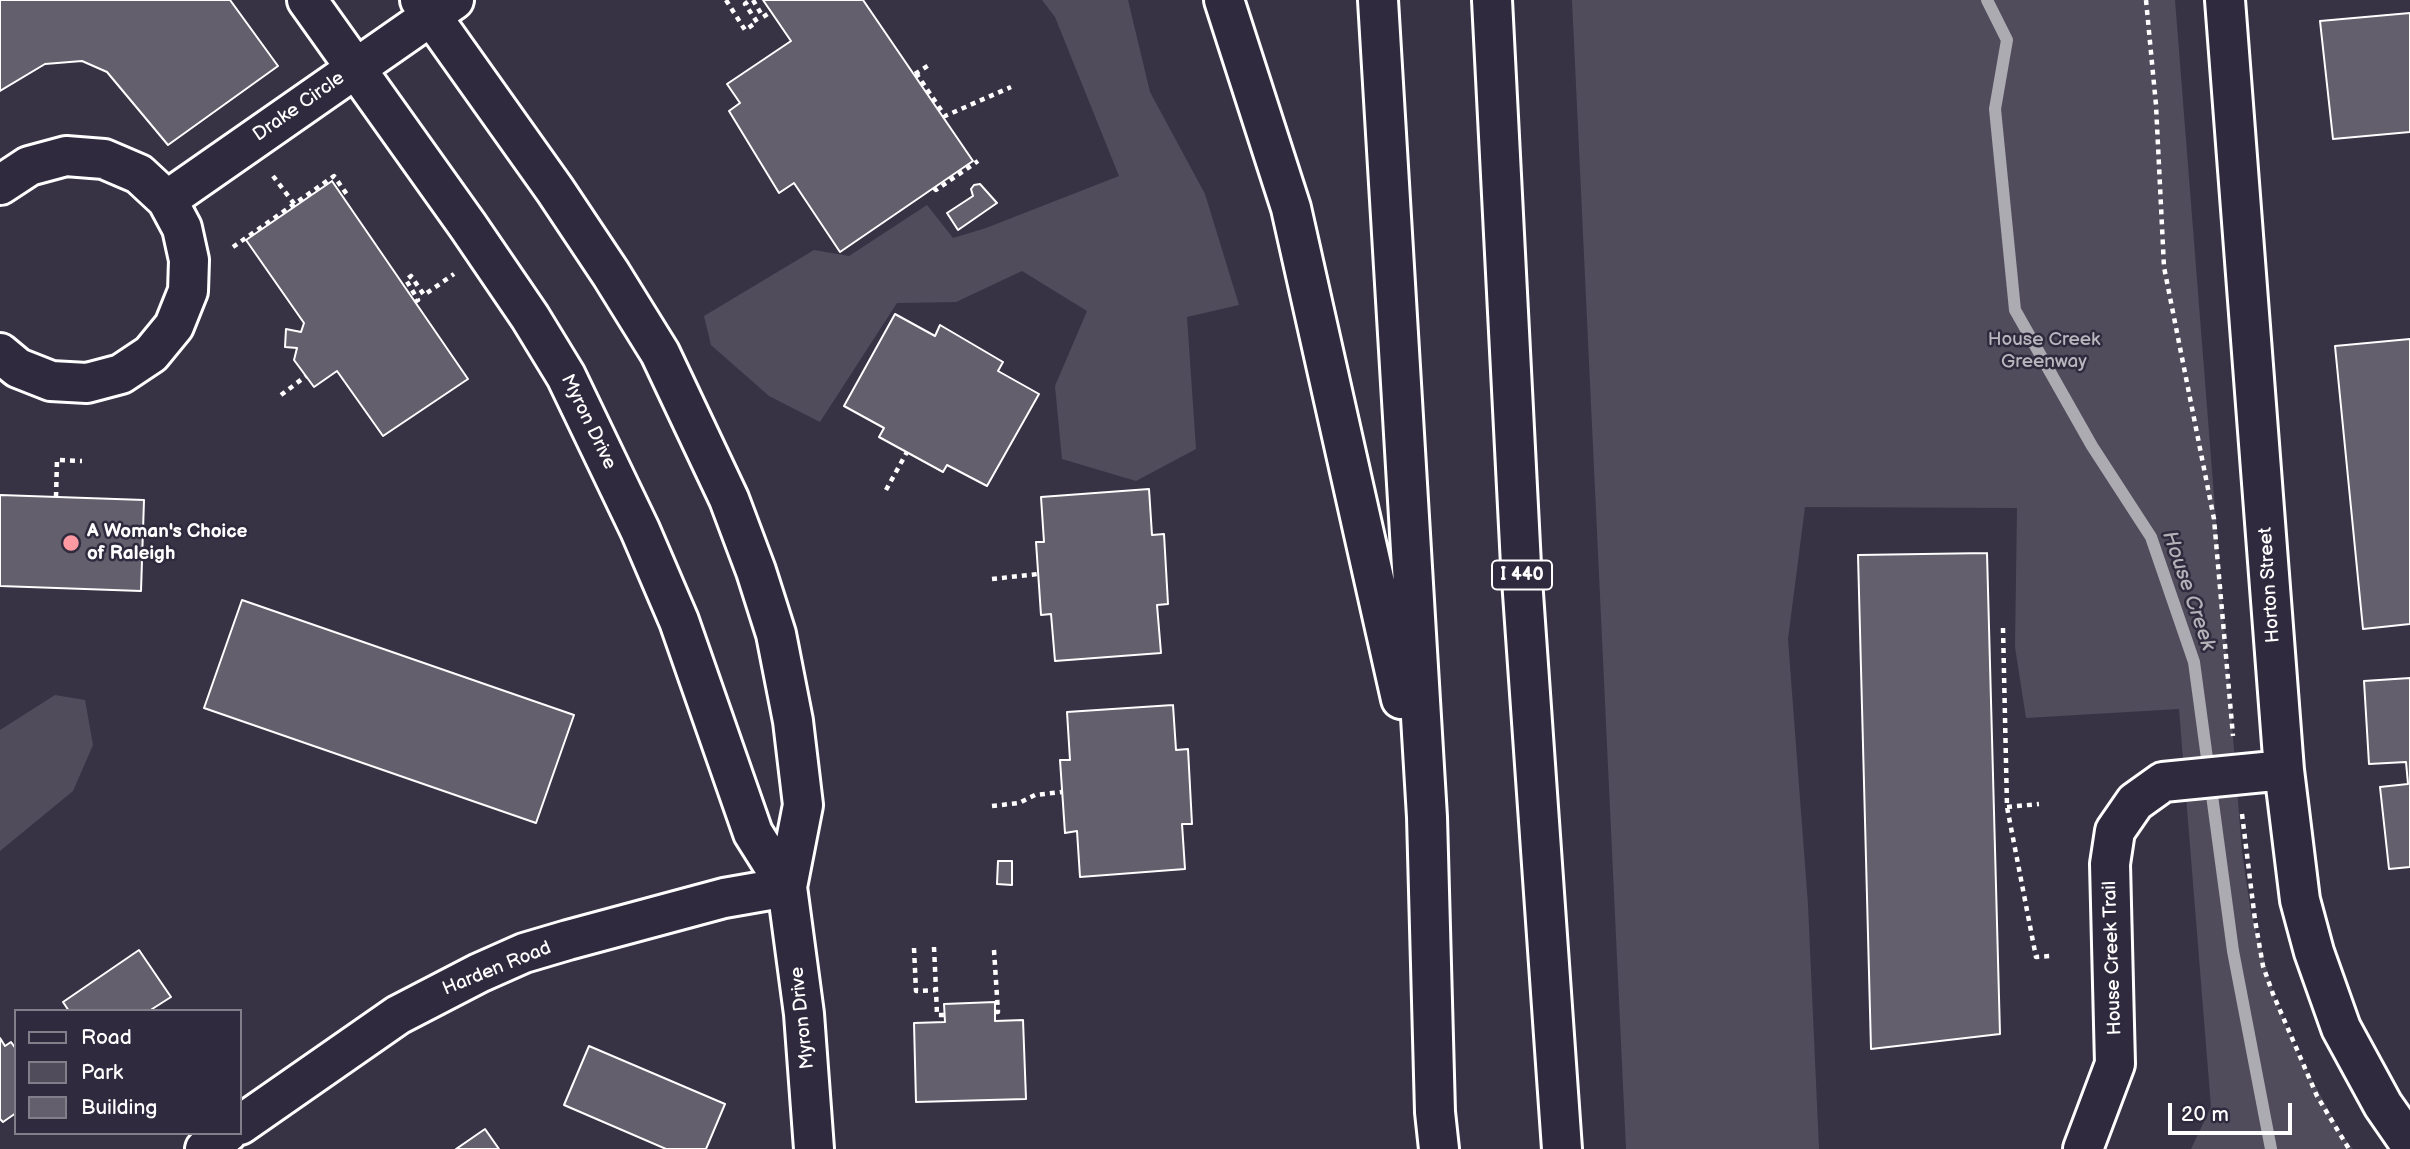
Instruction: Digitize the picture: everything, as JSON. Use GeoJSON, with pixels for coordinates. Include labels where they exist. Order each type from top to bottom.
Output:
{"type":"FeatureCollection","features":[{"type":"Feature","properties":{"kind":"main road","name":"Myron Drive"},"geometry":{"type":"LineString","coordinates":[[307,0],[476,237],[566,376],[640,530],[679,621],[752,832],[787,887]]}},
{"type":"Feature","properties":{"kind":"main road"},"geometry":{"type":"LineString","coordinates":[[1224,0],[1291,208],[1427,817]]}},
{"type":"Feature","properties":{"kind":"main road"},"geometry":{"type":"LineString","coordinates":[[1378,0],[1427,817],[1435,1112],[1439,1149]]}},
{"type":"Feature","properties":{"kind":"main road","name":"I 440"},"geometry":{"type":"LineString","coordinates":[[1492,0],[1521,565],[1562,1149]]}},
{"type":"Feature","properties":{"kind":"main road","name":"Horton Street"},"geometry":{"type":"LineString","coordinates":[[2225,0],[2284,770],[2300,900],[2314,952],[2341,1028],[2383,1105],[2410,1144]]}},
{"type":"Feature","properties":{"kind":"main road","name":"Myron Drive"},"geometry":{"type":"LineString","coordinates":[[435,5],[611,274],[660,354],[729,499],[776,634],[793,721],[803,805],[787,887],[804,1014],[814,1149]]}},
{"type":"Feature","properties":{"kind":"main road","name":"Drake Circle"},"geometry":{"type":"LineString","coordinates":[[167,200],[355,68],[435,5]]}},
{"type":"Feature","properties":{"kind":"main road"},"geometry":{"type":"LineString","coordinates":[[0,185],[29,166],[66,156],[104,159],[138,174],[167,200],[182,228],[189,260],[188,291],[174,326],[151,354],[121,374],[87,383],[51,381],[18,368],[0,353]]}},
{"type":"Feature","properties":{"kind":"main road","name":"House Creek Trail"},"geometry":{"type":"LineString","coordinates":[[2083,1149],[2115,1064],[2110,864],[2115,831],[2135,802],[2163,782],[2284,770]]}},
{"type":"Feature","properties":{"kind":"main road","name":"Harden Road"},"geometry":{"type":"LineString","coordinates":[[242,1124],[398,1014],[479,972],[524,953],[616,927],[724,898],[787,887]]}},
{"type":"Feature","properties":{"kind":"main road"},"geometry":{"type":"LineString","coordinates":[[205,1149],[225,1135]]}},
{"type":"Feature","properties":{"kind":"path"},"geometry":{"type":"LineString","coordinates":[[726,0],[745,30],[757,22],[746,4],[751,0],[763,17],[771,12]]}},
{"type":"Feature","properties":{"kind":"path"},"geometry":{"type":"LineString","coordinates":[[2146,0],[2156,105],[2164,267],[2214,519],[2232,719]]}},
{"type":"Feature","properties":{"kind":"path"},"geometry":{"type":"LineString","coordinates":[[929,65],[915,74],[946,116],[1011,87]]}},
{"type":"Feature","properties":{"kind":"path"},"geometry":{"type":"LineString","coordinates":[[934,187],[936,190],[978,161]]}},
{"type":"Feature","properties":{"kind":"path"},"geometry":{"type":"LineString","coordinates":[[233,247],[334,176],[339,187],[348,195]]}},
{"type":"Feature","properties":{"kind":"path"},"geometry":{"type":"LineString","coordinates":[[415,302],[418,299],[406,280],[411,276],[424,295],[452,275]]}},
{"type":"Feature","properties":{"kind":"path"},"geometry":{"type":"LineString","coordinates":[[281,395],[306,376]]}},
{"type":"Feature","properties":{"kind":"path"},"geometry":{"type":"LineString","coordinates":[[887,490],[906,452]]}},
{"type":"Feature","properties":{"kind":"path"},"geometry":{"type":"LineString","coordinates":[[57,497],[57,460],[82,461]]}},
{"type":"Feature","properties":{"kind":"path"},"geometry":{"type":"LineString","coordinates":[[992,579],[1038,574]]}},
{"type":"Feature","properties":{"kind":"path"},"geometry":{"type":"LineString","coordinates":[[2003,628],[2007,807],[2036,957],[2050,956]]}},
{"type":"Feature","properties":{"kind":"path"},"geometry":{"type":"LineString","coordinates":[[992,806],[1019,803],[1035,795],[1062,792]]}},
{"type":"Feature","properties":{"kind":"path"},"geometry":{"type":"LineString","coordinates":[[2007,807],[2039,804]]}},
{"type":"Feature","properties":{"kind":"path"},"geometry":{"type":"LineString","coordinates":[[934,947],[937,1015],[944,1015]]}},
{"type":"Feature","properties":{"kind":"path"},"geometry":{"type":"LineString","coordinates":[[914,948],[916,991],[936,990]]}},
{"type":"Feature","properties":{"kind":"path"},"geometry":{"type":"LineString","coordinates":[[994,950],[998,1012],[995,1012]]}},
{"type":"Feature","properties":{"kind":"green space"},"geometry":{"type":"Polygon","coordinates":[[[1042,0],[1128,0],[1150,92],[1205,194],[1239,305],[1187,317],[1196,449],[1136,481],[1062,459],[1055,386],[1087,311],[1022,271],[956,302],[897,303],[820,422],[769,396],[711,345],[704,316],[814,250],[849,256],[927,205],[953,238],[986,228],[1119,176],[1055,17],[1042,0]]]}},
{"type":"Feature","properties":{"kind":"green space","name":"House Creek Greenway"},"geometry":{"type":"Polygon","coordinates":[[[1572,0],[2175,0],[2242,852],[2251,913],[2275,999],[2298,1054],[2341,1133],[2353,1149],[2191,1149],[2211,1107],[2179,709],[2026,718],[2015,647],[2017,508],[1805,507],[1788,639],[1808,905],[1819,1149],[1626,1149],[1572,0]]]}},
{"type":"Feature","properties":{"kind":"green space"},"geometry":{"type":"Polygon","coordinates":[[[55,695],[85,700],[93,745],[73,791],[0,851],[0,730],[55,695]]]}},
{"type":"Feature","properties":{"kind":"building"},"geometry":{"type":"Polygon","coordinates":[[[0,0],[230,0],[278,66],[168,145],[107,72],[82,61],[45,64],[0,91],[0,0]]]}},
{"type":"Feature","properties":{"kind":"building"},"geometry":{"type":"Polygon","coordinates":[[[763,0],[863,0],[973,161],[840,252],[794,183],[779,193],[729,111],[740,103],[727,84],[791,41],[763,0]]]}},
{"type":"Feature","properties":{"kind":"building"},"geometry":{"type":"Polygon","coordinates":[[[2410,13],[2410,132],[2333,139],[2320,21],[2410,13]]]}},
{"type":"Feature","properties":{"kind":"building"},"geometry":{"type":"Polygon","coordinates":[[[332,181],[468,379],[383,436],[337,371],[314,387],[294,360],[297,348],[285,347],[286,329],[301,332],[304,323],[246,240],[332,181]]]}},
{"type":"Feature","properties":{"kind":"building"},"geometry":{"type":"Polygon","coordinates":[[[980,184],[997,203],[958,230],[947,213],[973,196],[971,189],[980,184]]]}},
{"type":"Feature","properties":{"kind":"building"},"geometry":{"type":"Polygon","coordinates":[[[895,314],[935,336],[940,325],[1003,362],[998,371],[1039,394],[987,486],[947,465],[943,472],[879,437],[884,428],[844,406],[895,314]]]}},
{"type":"Feature","properties":{"kind":"building"},"geometry":{"type":"Polygon","coordinates":[[[2410,339],[2410,624],[2363,629],[2335,346],[2410,339]]]}},
{"type":"Feature","properties":{"kind":"building"},"geometry":{"type":"Polygon","coordinates":[[[1149,489],[1152,535],[1164,534],[1168,604],[1157,605],[1161,653],[1055,661],[1051,614],[1041,615],[1036,542],[1044,542],[1041,497],[1149,489]]]}},
{"type":"Feature","properties":{"kind":"building","name":"A Woman's Choice of Raleigh"},"geometry":{"type":"Polygon","coordinates":[[[0,495],[144,500],[141,591],[0,586],[0,495]]]}},
{"type":"Feature","properties":{"kind":"building"},"geometry":{"type":"Polygon","coordinates":[[[1987,553],[2000,1034],[1871,1049],[1858,555],[1987,553]]]}},
{"type":"Feature","properties":{"kind":"building"},"geometry":{"type":"Polygon","coordinates":[[[242,600],[574,715],[536,823],[204,708],[242,600]]]}},
{"type":"Feature","properties":{"kind":"building"},"geometry":{"type":"Polygon","coordinates":[[[2410,678],[2410,867],[2389,869],[2380,787],[2408,784],[2406,762],[2369,764],[2364,681],[2410,678]]]}},
{"type":"Feature","properties":{"kind":"building"},"geometry":{"type":"Polygon","coordinates":[[[1173,705],[1176,750],[1188,749],[1192,824],[1182,824],[1185,869],[1080,877],[1077,831],[1065,833],[1060,760],[1070,760],[1067,712],[1173,705]]]}},
{"type":"Feature","properties":{"kind":"building"},"geometry":{"type":"Polygon","coordinates":[[[998,861],[1012,861],[1012,885],[997,884],[998,861]]]}},
{"type":"Feature","properties":{"kind":"building"},"geometry":{"type":"Polygon","coordinates":[[[139,950],[171,997],[152,1009],[68,1009],[63,1002],[139,950]]]}},
{"type":"Feature","properties":{"kind":"building"},"geometry":{"type":"Polygon","coordinates":[[[995,1002],[995,1021],[1023,1020],[1026,1099],[916,1102],[914,1023],[945,1022],[944,1004],[995,1002]]]}},
{"type":"Feature","properties":{"kind":"building"},"geometry":{"type":"Polygon","coordinates":[[[0,1038],[5,1046],[11,1042],[14,1046],[14,1114],[3,1122],[0,1119],[0,1038]]]}},
{"type":"Feature","properties":{"kind":"building"},"geometry":{"type":"Polygon","coordinates":[[[589,1046],[725,1104],[706,1149],[666,1149],[564,1105],[589,1046]]]}},
{"type":"Feature","properties":{"kind":"building"},"geometry":{"type":"Polygon","coordinates":[[[485,1129],[499,1149],[456,1149],[485,1129]]]}},
{"type":"Feature","properties":{"kind":"waterway","name":"House Creek"},"geometry":{"type":"LineString","coordinates":[[1987,0],[2007,40],[1995,109],[2015,310],[2092,446],[2151,537],[2194,662],[2233,951],[2271,1149]]}},
{"type":"Feature","properties":{"kind":"place","name":"A Woman's Choice of Raleigh"},"geometry":{"type":"Point","coordinates":[71,543]}}]}
